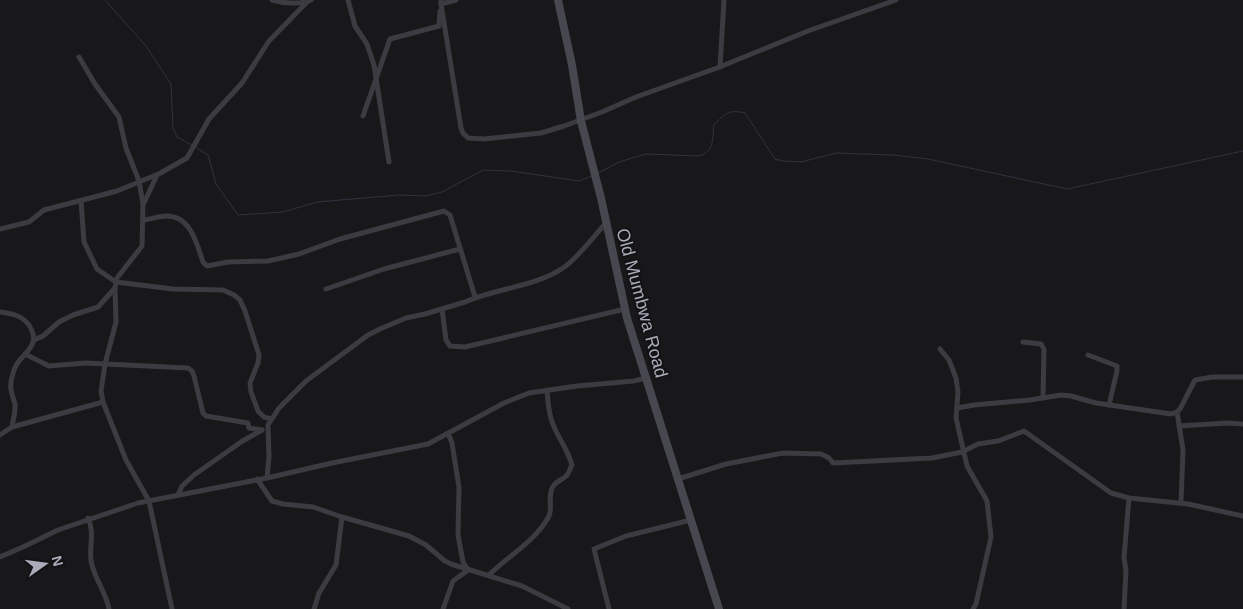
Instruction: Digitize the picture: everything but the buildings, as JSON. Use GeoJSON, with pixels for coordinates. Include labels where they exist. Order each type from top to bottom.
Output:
{"type":"FeatureCollection","features":[{"type":"Feature","properties":{"kind":"main road","name":"Old Mumbwa Road"},"geometry":{"type":"LineString","coordinates":[[558,0],[582,121],[625,308],[719,609]]}},
{"type":"Feature","properties":{"kind":"street"},"geometry":{"type":"LineString","coordinates":[[272,0],[310,1]]}},
{"type":"Feature","properties":{"kind":"street"},"geometry":{"type":"LineString","coordinates":[[348,0],[356,26],[367,44],[374,65],[389,162]]}},
{"type":"Feature","properties":{"kind":"street"},"geometry":{"type":"LineString","coordinates":[[441,2],[456,0]]}},
{"type":"Feature","properties":{"kind":"street"},"geometry":{"type":"LineString","coordinates":[[720,67],[724,0]]}},
{"type":"Feature","properties":{"kind":"street"},"geometry":{"type":"LineString","coordinates":[[441,2],[461,128],[463,133],[472,139],[499,138],[541,132],[582,121],[636,96],[720,67],[808,31],[896,0]]}},
{"type":"Feature","properties":{"kind":"street"},"geometry":{"type":"LineString","coordinates":[[0,229],[29,222],[44,210],[117,191],[183,161],[190,155],[209,119],[242,83],[269,41],[310,1]]}},
{"type":"Feature","properties":{"kind":"street"},"geometry":{"type":"LineString","coordinates":[[363,116],[390,39],[439,26],[441,2]]}},
{"type":"Feature","properties":{"kind":"street"},"geometry":{"type":"LineString","coordinates":[[34,340],[43,336],[59,322],[73,315],[98,307],[115,285],[124,267],[142,246],[144,220],[139,181],[126,148],[118,117],[79,57]]}},
{"type":"Feature","properties":{"kind":"street"},"geometry":{"type":"LineString","coordinates":[[143,204],[156,174]]}},
{"type":"Feature","properties":{"kind":"street"},"geometry":{"type":"LineString","coordinates":[[81,201],[84,242],[97,269],[115,285],[223,290],[240,300],[259,355],[250,383],[251,392],[258,411],[264,417],[271,419]]}},
{"type":"Feature","properties":{"kind":"street"},"geometry":{"type":"LineString","coordinates":[[144,220],[170,216],[184,222],[191,230],[203,262],[207,266],[228,262],[268,261],[298,254],[340,239],[440,211],[448,212],[475,297]]}},
{"type":"Feature","properties":{"kind":"street"},"geometry":{"type":"LineString","coordinates":[[178,495],[182,486],[194,475],[240,442],[264,430],[279,408],[306,380],[368,336],[406,318],[442,309],[475,297],[541,278],[564,268],[605,224]]}},
{"type":"Feature","properties":{"kind":"street"},"geometry":{"type":"LineString","coordinates":[[326,289],[384,269],[460,249]]}},
{"type":"Feature","properties":{"kind":"street"},"geometry":{"type":"LineString","coordinates":[[115,285],[116,322],[105,364],[101,392],[103,402],[126,460],[149,501],[172,609]]}},
{"type":"Feature","properties":{"kind":"street"},"geometry":{"type":"LineString","coordinates":[[442,309],[446,340],[450,346],[456,348],[625,308]]}},
{"type":"Feature","properties":{"kind":"street"},"geometry":{"type":"LineString","coordinates":[[0,312],[15,314],[24,319],[30,327],[34,340],[32,346],[17,361],[12,377],[10,387],[15,411],[12,427]]}},
{"type":"Feature","properties":{"kind":"street"},"geometry":{"type":"LineString","coordinates":[[1023,342],[1041,344],[1044,349],[1043,397]]}},
{"type":"Feature","properties":{"kind":"street"},"geometry":{"type":"LineString","coordinates":[[940,349],[948,360],[956,378],[958,392],[956,418],[962,452],[968,471],[987,501],[991,529],[990,543],[976,604],[973,609]]}},
{"type":"Feature","properties":{"kind":"street"},"geometry":{"type":"LineString","coordinates":[[24,354],[49,366],[78,363],[188,368],[194,376],[203,413],[206,416],[235,422],[241,421],[248,423],[249,428],[264,430]]}},
{"type":"Feature","properties":{"kind":"street"},"geometry":{"type":"LineString","coordinates":[[1088,355],[1117,366],[1109,405]]}},
{"type":"Feature","properties":{"kind":"street"},"geometry":{"type":"LineString","coordinates":[[1181,503],[1183,450],[1177,412],[1195,380],[1212,377],[1243,377]]}},
{"type":"Feature","properties":{"kind":"street"},"geometry":{"type":"LineString","coordinates":[[0,564],[0,556],[88,518],[149,501],[428,444],[529,393],[646,378]]}},
{"type":"Feature","properties":{"kind":"street"},"geometry":{"type":"LineString","coordinates":[[489,575],[503,561],[523,548],[546,521],[550,514],[549,498],[554,485],[566,476],[572,465],[564,444],[554,428],[548,406],[547,390]]}},
{"type":"Feature","properties":{"kind":"street"},"geometry":{"type":"LineString","coordinates":[[957,408],[1061,395],[1109,405],[1171,414],[1177,412]]}},
{"type":"Feature","properties":{"kind":"street"},"geometry":{"type":"LineString","coordinates":[[0,435],[12,427],[103,402]]}},
{"type":"Feature","properties":{"kind":"street"},"geometry":{"type":"LineString","coordinates":[[1179,426],[1243,424]]}},
{"type":"Feature","properties":{"kind":"street"},"geometry":{"type":"LineString","coordinates":[[264,430],[269,457],[267,478]]}},
{"type":"Feature","properties":{"kind":"street"},"geometry":{"type":"LineString","coordinates":[[678,479],[726,464],[783,453],[822,454],[833,463],[932,458],[962,452],[978,444],[998,441],[1024,431],[1090,476],[1111,493],[1130,498],[1171,501],[1243,516]]}},
{"type":"Feature","properties":{"kind":"street"},"geometry":{"type":"LineString","coordinates":[[448,433],[452,443],[459,487],[458,535],[463,562],[468,570]]}},
{"type":"Feature","properties":{"kind":"street"},"geometry":{"type":"LineString","coordinates":[[257,479],[272,501],[283,504],[313,506],[342,517],[409,536],[426,545],[445,561],[532,590],[566,609]]}},
{"type":"Feature","properties":{"kind":"street"},"geometry":{"type":"LineString","coordinates":[[1171,501],[1180,494]]}},
{"type":"Feature","properties":{"kind":"street"},"geometry":{"type":"LineString","coordinates":[[1124,609],[1126,571],[1124,558],[1130,498]]}},
{"type":"Feature","properties":{"kind":"street"},"geometry":{"type":"LineString","coordinates":[[314,609],[322,586],[336,565],[342,517]]}},
{"type":"Feature","properties":{"kind":"street"},"geometry":{"type":"LineString","coordinates":[[88,518],[92,526],[91,560],[93,569],[104,590],[109,609]]}},
{"type":"Feature","properties":{"kind":"street"},"geometry":{"type":"LineString","coordinates":[[609,609],[594,549],[626,536],[691,520]]}},
{"type":"Feature","properties":{"kind":"street"},"geometry":{"type":"LineString","coordinates":[[442,609],[453,581],[468,570]]}},
{"type":"Feature","properties":{"kind":"waterway"},"geometry":{"type":"LineString","coordinates":[[105,0],[146,46],[171,84],[173,128],[177,137],[192,145]]}},
{"type":"Feature","properties":{"kind":"waterway"},"geometry":{"type":"LineString","coordinates":[[598,173],[619,162],[646,154],[698,156],[703,154],[712,144],[714,125],[724,115],[731,112],[745,113],[775,159],[783,161],[801,162],[836,153],[893,155],[928,159],[1067,189],[1243,151]]}},
{"type":"Feature","properties":{"kind":"waterway"},"geometry":{"type":"LineString","coordinates":[[195,147],[208,155],[216,184],[238,215],[283,212],[317,202],[399,195],[425,196],[442,192],[483,170],[511,171],[579,181],[592,176]]}}]}
